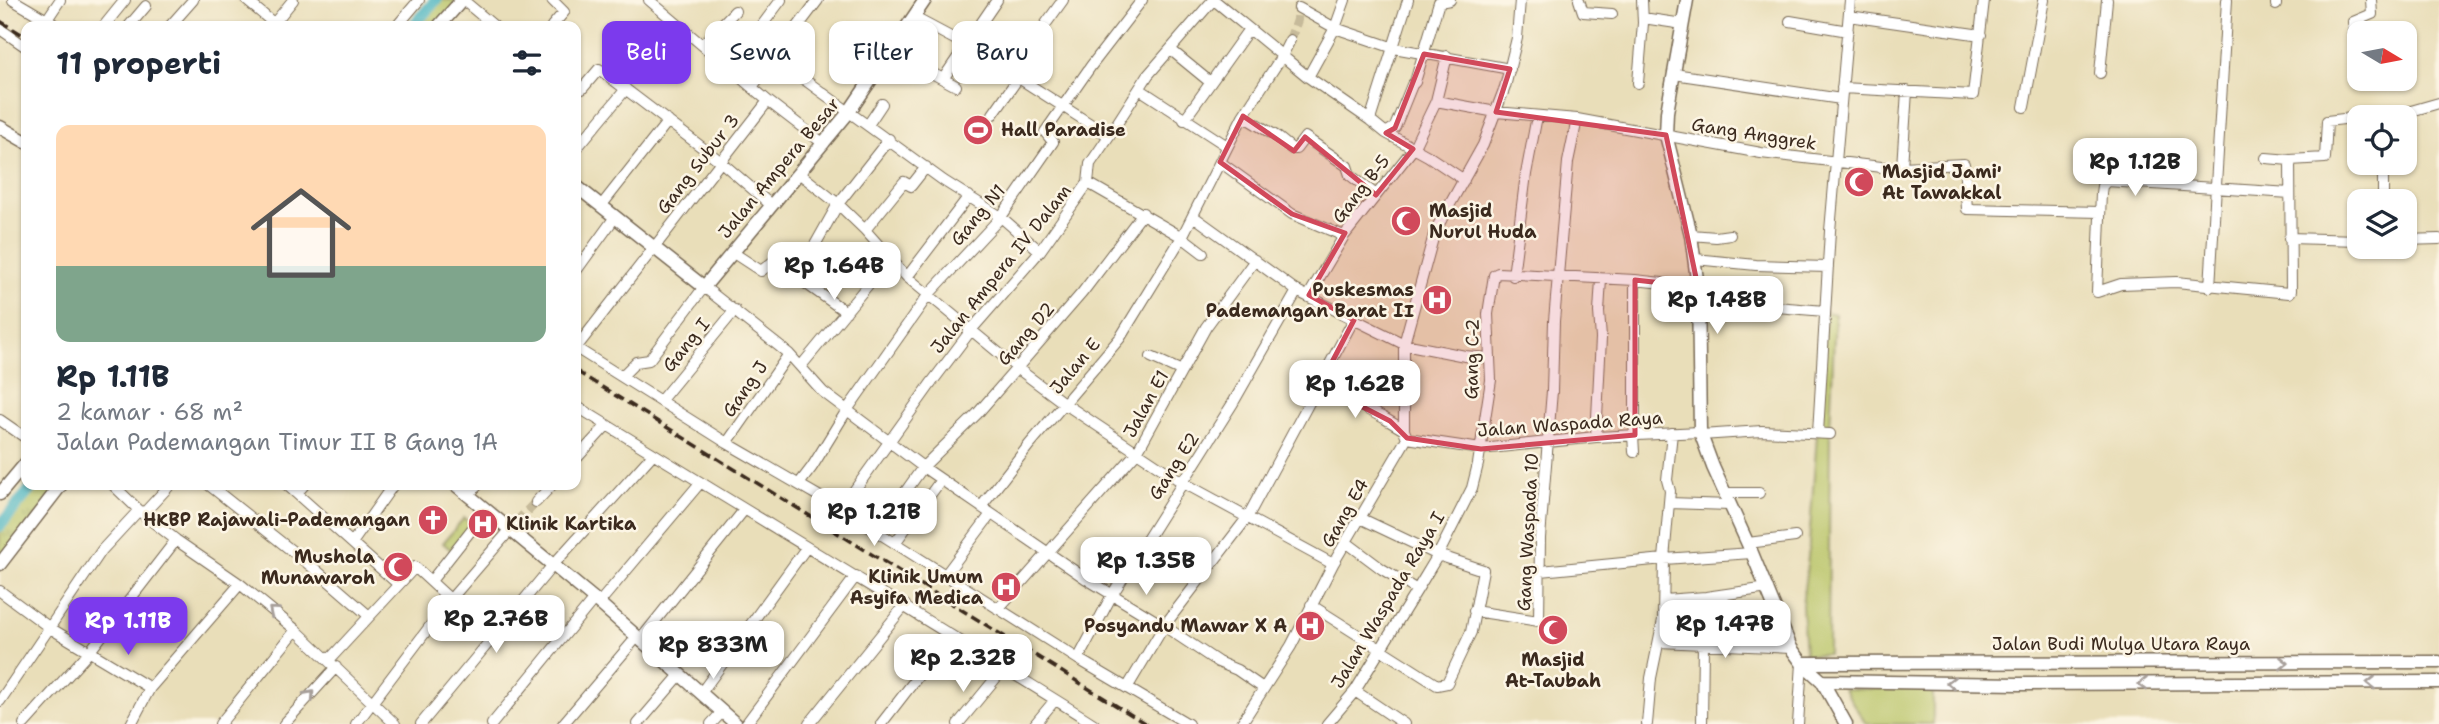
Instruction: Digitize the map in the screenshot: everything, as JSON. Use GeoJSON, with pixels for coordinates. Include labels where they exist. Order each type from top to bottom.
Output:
{"type":"FeatureCollection","features":[{"type":"Feature","properties":{"kind":"street"},"geometry":{"type":"LineString","coordinates":[[13,0],[46,21],[60,0]]}},
{"type":"Feature","properties":{"kind":"street"},"geometry":{"type":"LineString","coordinates":[[108,21],[125,0]]}},
{"type":"Feature","properties":{"kind":"street"},"geometry":{"type":"LineString","coordinates":[[174,21],[193,0]]}},
{"type":"Feature","properties":{"kind":"street"},"geometry":{"type":"LineString","coordinates":[[246,0],[270,21]]}},
{"type":"Feature","properties":{"kind":"street"},"geometry":{"type":"LineString","coordinates":[[277,21],[293,0]]}},
{"type":"Feature","properties":{"kind":"street"},"geometry":{"type":"LineString","coordinates":[[401,21],[419,0]]}},
{"type":"Feature","properties":{"kind":"street"},"geometry":{"type":"LineString","coordinates":[[444,21],[463,0],[488,21]]}},
{"type":"Feature","properties":{"kind":"street"},"geometry":{"type":"LineString","coordinates":[[552,0],[565,12],[557,21]]}},
{"type":"Feature","properties":{"kind":"street"},"geometry":{"type":"LineString","coordinates":[[765,21],[781,0]]}},
{"type":"Feature","properties":{"kind":"street"},"geometry":{"type":"LineString","coordinates":[[803,21],[818,0]]}},
{"type":"Feature","properties":{"kind":"street","name":"Jalan Ampera Besar"},"geometry":{"type":"LineString","coordinates":[[910,21],[925,0]]}},
{"type":"Feature","properties":{"kind":"street"},"geometry":{"type":"LineString","coordinates":[[982,21],[997,0]]}},
{"type":"Feature","properties":{"kind":"street"},"geometry":{"type":"LineString","coordinates":[[1050,21],[1063,0]]}},
{"type":"Feature","properties":{"kind":"street"},"geometry":{"type":"LineString","coordinates":[[1064,106],[1142,0]]}},
{"type":"Feature","properties":{"kind":"street"},"geometry":{"type":"LineString","coordinates":[[1088,183],[1090,164],[1148,75],[1213,0],[1308,77],[1386,133],[1464,180]]}},
{"type":"Feature","properties":{"kind":"street"},"geometry":{"type":"LineString","coordinates":[[1308,77],[1335,28],[1345,0]]}},
{"type":"Feature","properties":{"kind":"street"},"geometry":{"type":"LineString","coordinates":[[1370,120],[1408,0]]}},
{"type":"Feature","properties":{"kind":"street"},"geometry":{"type":"LineString","coordinates":[[1386,133],[1395,127],[1415,82],[1438,2],[1450,0]]}},
{"type":"Feature","properties":{"kind":"street"},"geometry":{"type":"LineString","coordinates":[[1406,434],[1404,344],[1435,231],[1483,145],[1496,112],[1517,37],[1520,0]]}},
{"type":"Feature","properties":{"kind":"street"},"geometry":{"type":"LineString","coordinates":[[1579,0],[1585,12],[1612,14]]}},
{"type":"Feature","properties":{"kind":"street"},"geometry":{"type":"LineString","coordinates":[[1638,83],[1642,0]]}},
{"type":"Feature","properties":{"kind":"street"},"geometry":{"type":"LineString","coordinates":[[1687,0],[1666,135],[1691,235],[1700,301],[1701,434],[1791,648],[1802,663],[1822,681],[1846,724]]}},
{"type":"Feature","properties":{"kind":"street"},"geometry":{"type":"LineString","coordinates":[[1700,301],[1825,311],[1850,0]]}},
{"type":"Feature","properties":{"kind":"street"},"geometry":{"type":"LineString","coordinates":[[1842,88],[1973,95],[1984,0]]}},
{"type":"Feature","properties":{"kind":"street"},"geometry":{"type":"LineString","coordinates":[[2024,107],[2044,0]]}},
{"type":"Feature","properties":{"kind":"street"},"geometry":{"type":"LineString","coordinates":[[2100,74],[2107,0]]}},
{"type":"Feature","properties":{"kind":"street"},"geometry":{"type":"LineString","coordinates":[[2210,287],[2227,0]]}},
{"type":"Feature","properties":{"kind":"street"},"geometry":{"type":"LineString","coordinates":[[2356,21],[2371,15],[2371,0]]}},
{"type":"Feature","properties":{"kind":"street"},"geometry":{"type":"LineString","coordinates":[[652,1],[768,101],[824,144]]}},
{"type":"Feature","properties":{"kind":"street"},"geometry":{"type":"LineString","coordinates":[[1298,4],[1335,28],[1394,48],[1510,69]]}},
{"type":"Feature","properties":{"kind":"street"},"geometry":{"type":"LineString","coordinates":[[133,21],[146,6]]}},
{"type":"Feature","properties":{"kind":"street"},"geometry":{"type":"LineString","coordinates":[[702,45],[735,11]]}},
{"type":"Feature","properties":{"kind":"street"},"geometry":{"type":"LineString","coordinates":[[1849,16],[1981,35]]}},
{"type":"Feature","properties":{"kind":"street"},"geometry":{"type":"LineString","coordinates":[[913,17],[952,37]]}},
{"type":"Feature","properties":{"kind":"street"},"geometry":{"type":"LineString","coordinates":[[1643,18],[1683,24]]}},
{"type":"Feature","properties":{"kind":"street"},"geometry":{"type":"LineString","coordinates":[[1790,21],[1847,30]]}},
{"type":"Feature","properties":{"kind":"street"},"geometry":{"type":"LineString","coordinates":[[0,29],[21,44]]}},
{"type":"Feature","properties":{"kind":"street"},"geometry":{"type":"LineString","coordinates":[[1184,120],[1249,29]]}},
{"type":"Feature","properties":{"kind":"street"},"geometry":{"type":"LineString","coordinates":[[1182,237],[1243,116],[1290,40]]}},
{"type":"Feature","properties":{"kind":"street"},"geometry":{"type":"LineString","coordinates":[[1171,50],[1210,82]]}},
{"type":"Feature","properties":{"kind":"street","name":"Gang B-5"},"geometry":{"type":"LineString","coordinates":[[1309,295],[1344,236],[1413,149],[1436,101],[1447,57]]}},
{"type":"Feature","properties":{"kind":"street"},"geometry":{"type":"LineString","coordinates":[[943,79],[952,65]]}},
{"type":"Feature","properties":{"kind":"street"},"geometry":{"type":"LineString","coordinates":[[581,88],[599,69],[720,161],[771,205]]}},
{"type":"Feature","properties":{"kind":"street"},"geometry":{"type":"LineString","coordinates":[[1674,74],[1841,99]]}},
{"type":"Feature","properties":{"kind":"street"},"geometry":{"type":"LineString","coordinates":[[938,76],[956,86]]}},
{"type":"Feature","properties":{"kind":"street"},"geometry":{"type":"LineString","coordinates":[[811,84],[1001,217],[1040,251]]}},
{"type":"Feature","properties":{"kind":"street","name":"Jalan Ampera Besar"},"geometry":{"type":"LineString","coordinates":[[704,287],[824,144],[868,84]]}},
{"type":"Feature","properties":{"kind":"street"},"geometry":{"type":"LineString","coordinates":[[993,114],[1010,84]]}},
{"type":"Feature","properties":{"kind":"street"},"geometry":{"type":"LineString","coordinates":[[1029,84],[1109,136]]}},
{"type":"Feature","properties":{"kind":"street"},"geometry":{"type":"LineString","coordinates":[[581,143],[626,89]]}},
{"type":"Feature","properties":{"kind":"street"},"geometry":{"type":"LineString","coordinates":[[1140,90],[1227,146]]}},
{"type":"Feature","properties":{"kind":"street"},"geometry":{"type":"LineString","coordinates":[[1902,167],[1907,91]]}},
{"type":"Feature","properties":{"kind":"street","name":"Gang Subur 3"},"geometry":{"type":"LineString","coordinates":[[581,341],[768,101]]}},
{"type":"Feature","properties":{"kind":"street","name":"Gang Anggrek"},"geometry":{"type":"LineString","coordinates":[[1436,101],[1496,112],[1577,119],[1761,153],[1837,163],[1881,168],[1963,164],[1967,209],[2100,212]]}},
{"type":"Feature","properties":{"kind":"street"},"geometry":{"type":"LineString","coordinates":[[2417,109],[2439,103]]}},
{"type":"Feature","properties":{"kind":"street"},"geometry":{"type":"LineString","coordinates":[[868,125],[882,104]]}},
{"type":"Feature","properties":{"kind":"street","name":"Gang N1"},"geometry":{"type":"LineString","coordinates":[[799,484],[847,410],[929,294],[1001,217],[1053,142],[1045,132],[1064,106]]}},
{"type":"Feature","properties":{"kind":"street"},"geometry":{"type":"LineString","coordinates":[[1243,116],[1292,149],[1296,149],[1305,136],[1347,166],[1350,175],[1376,195]]}},
{"type":"Feature","properties":{"kind":"street"},"geometry":{"type":"LineString","coordinates":[[1537,116],[1526,174],[1513,276],[1635,280],[1698,287]]}},
{"type":"Feature","properties":{"kind":"street","name":"Gang Waspada 10"},"geometry":{"type":"LineString","coordinates":[[1474,611],[1539,621],[1540,538],[1548,441],[1553,321],[1568,162],[1577,119]]}},
{"type":"Feature","properties":{"kind":"street"},"geometry":{"type":"LineString","coordinates":[[2266,158],[2325,158],[2327,121],[2347,119]]}},
{"type":"Feature","properties":{"kind":"street"},"geometry":{"type":"LineString","coordinates":[[601,206],[668,121]]}},
{"type":"Feature","properties":{"kind":"street"},"geometry":{"type":"LineString","coordinates":[[0,127],[21,139]]}},
{"type":"Feature","properties":{"kind":"street"},"geometry":{"type":"LineString","coordinates":[[797,277],[838,204],[889,139]]}},
{"type":"Feature","properties":{"kind":"street"},"geometry":{"type":"LineString","coordinates":[[2290,160],[2291,291],[2289,293],[2176,282],[2121,284],[2097,292],[2102,186],[2107,181],[2290,193]]}},
{"type":"Feature","properties":{"kind":"street"},"geometry":{"type":"LineString","coordinates":[[1220,162],[1292,214],[1344,236]]}},
{"type":"Feature","properties":{"kind":"street"},"geometry":{"type":"LineString","coordinates":[[865,230],[904,182],[911,186],[926,167]]}},
{"type":"Feature","properties":{"kind":"street"},"geometry":{"type":"LineString","coordinates":[[799,173],[838,204],[908,277],[1017,368],[1065,404],[1182,482],[1333,564]]}},
{"type":"Feature","properties":{"kind":"street","name":"Jalan Ampera IV Dalam"},"geometry":{"type":"LineString","coordinates":[[841,509],[888,440],[972,330],[1040,251],[1088,183],[1143,213],[1203,253]]}},
{"type":"Feature","properties":{"kind":"street"},"geometry":{"type":"LineString","coordinates":[[581,190],[789,354],[823,393],[923,467],[1112,595],[1263,688]]}},
{"type":"Feature","properties":{"kind":"street"},"geometry":{"type":"LineString","coordinates":[[908,277],[969,196]]}},
{"type":"Feature","properties":{"kind":"street","name":"Gang D2"},"geometry":{"type":"LineString","coordinates":[[877,532],[923,467],[977,414],[1082,293],[1143,213]]}},
{"type":"Feature","properties":{"kind":"street"},"geometry":{"type":"LineString","coordinates":[[1193,216],[1297,291],[1404,344],[1489,358]]}},
{"type":"Feature","properties":{"kind":"street"},"geometry":{"type":"LineString","coordinates":[[581,264],[615,217]]}},
{"type":"Feature","properties":{"kind":"street"},"geometry":{"type":"LineString","coordinates":[[1691,235],[1730,235]]}},
{"type":"Feature","properties":{"kind":"street","name":"Jalan E"},"geometry":{"type":"LineString","coordinates":[[981,508],[1029,445],[1120,338],[1182,237]]}},
{"type":"Feature","properties":{"kind":"street"},"geometry":{"type":"LineString","coordinates":[[2290,238],[2347,240]]}},
{"type":"Feature","properties":{"kind":"street"},"geometry":{"type":"LineString","coordinates":[[2417,240],[2439,239]]}},
{"type":"Feature","properties":{"kind":"street"},"geometry":{"type":"LineString","coordinates":[[732,252],[761,271],[774,261],[846,312]]}},
{"type":"Feature","properties":{"kind":"street"},"geometry":{"type":"LineString","coordinates":[[801,366],[891,257]]}},
{"type":"Feature","properties":{"kind":"street"},"geometry":{"type":"LineString","coordinates":[[1695,259],[1756,265],[1828,267]]}},
{"type":"Feature","properties":{"kind":"street","name":"Jalan E1"},"geometry":{"type":"LineString","coordinates":[[998,609],[1137,452],[1206,327],[1255,260]]}},
{"type":"Feature","properties":{"kind":"street","name":"Gang C-2"},"geometry":{"type":"LineString","coordinates":[[1481,449],[1490,380],[1488,314],[1494,275],[1498,273],[1513,276]]}},
{"type":"Feature","properties":{"kind":"street"},"geometry":{"type":"LineString","coordinates":[[1596,436],[1601,279]]}},
{"type":"Feature","properties":{"kind":"street"},"geometry":{"type":"LineString","coordinates":[[1634,452],[1635,280]]}},
{"type":"Feature","properties":{"kind":"street"},"geometry":{"type":"LineString","coordinates":[[622,376],[636,362],[649,360],[704,287]]}},
{"type":"Feature","properties":{"kind":"street","name":"Gang E2"},"geometry":{"type":"LineString","coordinates":[[1078,659],[1112,595],[1233,403],[1297,291]]}},
{"type":"Feature","properties":{"kind":"street","name":"Gang I"},"geometry":{"type":"LineString","coordinates":[[661,400],[735,310]]}},
{"type":"Feature","properties":{"kind":"street","name":"Jalan Waspada Raya"},"geometry":{"type":"LineString","coordinates":[[1406,434],[1481,449],[1596,436],[1762,430],[1824,434],[1825,311]]}},
{"type":"Feature","properties":{"kind":"street"},"geometry":{"type":"LineString","coordinates":[[1127,688],[1164,626],[1247,518],[1354,320]]}},
{"type":"Feature","properties":{"kind":"street"},"geometry":{"type":"LineString","coordinates":[[581,351],[727,443],[946,574],[1078,659],[1188,724]]}},
{"type":"Feature","properties":{"kind":"street","name":"Gang J"},"geometry":{"type":"LineString","coordinates":[[727,443],[789,354]]}},
{"type":"Feature","properties":{"kind":"street"},"geometry":{"type":"LineString","coordinates":[[1151,357],[1182,371]]}},
{"type":"Feature","properties":{"kind":"street"},"geometry":{"type":"LineString","coordinates":[[1388,382],[1405,390]]}},
{"type":"Feature","properties":{"kind":"street"},"geometry":{"type":"LineString","coordinates":[[1320,385],[1384,418],[1406,434]]}},
{"type":"Feature","properties":{"kind":"street"},"geometry":{"type":"LineString","coordinates":[[581,409],[905,606],[1087,722]]}},
{"type":"Feature","properties":{"kind":"street"},"geometry":{"type":"LineString","coordinates":[[0,420],[21,435]]}},
{"type":"Feature","properties":{"kind":"street"},"geometry":{"type":"LineString","coordinates":[[581,454],[607,425]]}},
{"type":"Feature","properties":{"kind":"street"},"geometry":{"type":"LineString","coordinates":[[1647,724],[1651,678],[1660,642],[1664,600],[1664,559],[1670,491],[1667,480],[1672,433]]}},
{"type":"Feature","properties":{"kind":"street","name":"Gang E4"},"geometry":{"type":"LineString","coordinates":[[1241,724],[1291,646],[1333,564],[1406,434]]}},
{"type":"Feature","properties":{"kind":"street","name":"Jalan Waspada Raya I"},"geometry":{"type":"LineString","coordinates":[[1327,724],[1354,691],[1438,555],[1472,488],[1481,449]]}},
{"type":"Feature","properties":{"kind":"street"},"geometry":{"type":"LineString","coordinates":[[421,724],[491,637],[653,454]]}},
{"type":"Feature","properties":{"kind":"street"},"geometry":{"type":"LineString","coordinates":[[0,494],[21,469]]}},
{"type":"Feature","properties":{"kind":"street"},"geometry":{"type":"LineString","coordinates":[[895,543],[941,480]]}},
{"type":"Feature","properties":{"kind":"street"},"geometry":{"type":"LineString","coordinates":[[492,724],[700,483]]}},
{"type":"Feature","properties":{"kind":"street"},"geometry":{"type":"LineString","coordinates":[[0,564],[57,490]]}},
{"type":"Feature","properties":{"kind":"street"},"geometry":{"type":"LineString","coordinates":[[118,490],[176,540],[240,584],[296,630],[395,724]]}},
{"type":"Feature","properties":{"kind":"street"},"geometry":{"type":"LineString","coordinates":[[0,701],[4,688],[50,628],[102,550],[165,490]]}},
{"type":"Feature","properties":{"kind":"street"},"geometry":{"type":"LineString","coordinates":[[215,490],[317,569],[368,615]]}},
{"type":"Feature","properties":{"kind":"street"},"geometry":{"type":"LineString","coordinates":[[302,490],[352,543],[398,584]]}},
{"type":"Feature","properties":{"kind":"street"},"geometry":{"type":"LineString","coordinates":[[352,543],[389,490]]}},
{"type":"Feature","properties":{"kind":"street"},"geometry":{"type":"LineString","coordinates":[[473,490],[487,510],[513,526],[553,565],[736,724]]}},
{"type":"Feature","properties":{"kind":"street"},"geometry":{"type":"LineString","coordinates":[[536,502],[547,490]]}},
{"type":"Feature","properties":{"kind":"street"},"geometry":{"type":"LineString","coordinates":[[1669,503],[1727,499],[1759,493]]}},
{"type":"Feature","properties":{"kind":"street"},"geometry":{"type":"LineString","coordinates":[[431,581],[487,510]]}},
{"type":"Feature","properties":{"kind":"street"},"geometry":{"type":"LineString","coordinates":[[563,724],[639,638],[744,510]]}},
{"type":"Feature","properties":{"kind":"street"},"geometry":{"type":"LineString","coordinates":[[946,574],[991,514]]}},
{"type":"Feature","properties":{"kind":"street"},"geometry":{"type":"LineString","coordinates":[[1311,605],[1379,651],[1437,685],[1447,684],[1471,632],[1482,569],[1438,555],[1360,518]]}},
{"type":"Feature","properties":{"kind":"street"},"geometry":{"type":"LineString","coordinates":[[356,724],[449,601],[513,526]]}},
{"type":"Feature","properties":{"kind":"street"},"geometry":{"type":"LineString","coordinates":[[1541,571],[1750,548],[1795,537]]}},
{"type":"Feature","properties":{"kind":"street"},"geometry":{"type":"LineString","coordinates":[[24,724],[90,651],[176,540]]}},
{"type":"Feature","properties":{"kind":"street"},"geometry":{"type":"LineString","coordinates":[[1346,542],[1382,569],[1417,590]]}},
{"type":"Feature","properties":{"kind":"street"},"geometry":{"type":"LineString","coordinates":[[701,693],[806,548]]}},
{"type":"Feature","properties":{"kind":"street"},"geometry":{"type":"LineString","coordinates":[[285,724],[368,615],[415,567],[491,637]]}},
{"type":"Feature","properties":{"kind":"street"},"geometry":{"type":"LineString","coordinates":[[746,724],[856,576]]}},
{"type":"Feature","properties":{"kind":"street"},"geometry":{"type":"LineString","coordinates":[[131,724],[150,688],[240,584]]}},
{"type":"Feature","properties":{"kind":"street"},"geometry":{"type":"LineString","coordinates":[[1664,600],[1768,588]]}},
{"type":"Feature","properties":{"kind":"street"},"geometry":{"type":"LineString","coordinates":[[0,591],[50,628],[150,688]]}},
{"type":"Feature","properties":{"kind":"street"},"geometry":{"type":"LineString","coordinates":[[810,724],[905,606]]}},
{"type":"Feature","properties":{"kind":"street"},"geometry":{"type":"LineString","coordinates":[[220,724],[296,630]]}},
{"type":"Feature","properties":{"kind":"street"},"geometry":{"type":"LineString","coordinates":[[881,724],[950,635]]}},
{"type":"Feature","properties":{"kind":"street"},"geometry":{"type":"LineString","coordinates":[[1660,642],[1791,648]]}},
{"type":"Feature","properties":{"kind":"street"},"geometry":{"type":"LineString","coordinates":[[1702,724],[1703,644]]}},
{"type":"Feature","properties":{"kind":"street"},"geometry":{"type":"LineString","coordinates":[[2019,684],[2020,661]]}},
{"type":"Feature","properties":{"kind":"street","name":"Jalan Budi Mulya Utara Raya"},"geometry":{"type":"LineString","coordinates":[[1802,663],[2439,662]]}},
{"type":"Feature","properties":{"kind":"street"},"geometry":{"type":"LineString","coordinates":[[1798,724],[1802,663]]}},
{"type":"Feature","properties":{"kind":"street"},"geometry":{"type":"LineString","coordinates":[[2328,663],[2328,683]]}},
{"type":"Feature","properties":{"kind":"street"},"geometry":{"type":"LineString","coordinates":[[958,724],[1004,668]]}},
{"type":"Feature","properties":{"kind":"street"},"geometry":{"type":"LineString","coordinates":[[638,724],[680,675]]}},
{"type":"Feature","properties":{"kind":"street"},"geometry":{"type":"LineString","coordinates":[[1822,681],[2019,684],[2439,682]]}},
{"type":"Feature","properties":{"kind":"street"},"geometry":{"type":"LineString","coordinates":[[1354,691],[1404,724]]}},
{"type":"Feature","properties":{"kind":"street"},"geometry":{"type":"LineString","coordinates":[[1035,724],[1055,700]]}},
{"type":"Feature","properties":{"kind":"street"},"geometry":{"type":"LineString","coordinates":[[711,724],[722,712]]}},
{"type":"Feature","properties":{"kind":"highlighted area"},"geometry":{"type":"Polygon","coordinates":[[[1424,54],[1510,69],[1496,112],[1666,135],[1698,287],[1635,280],[1635,435],[1481,449],[1407,438],[1390,421],[1320,385],[1354,320],[1309,295],[1345,233],[1292,214],[1220,162],[1243,116],[1294,151],[1305,137],[1376,195],[1413,149],[1386,133],[1395,128],[1424,54]]]}},
{"type":"Feature","properties":{"kind":"green space"},"geometry":{"type":"Polygon","coordinates":[[[436,0],[464,0],[445,21],[417,21],[436,0]]]}},
{"type":"Feature","properties":{"kind":"green space"},"geometry":{"type":"Polygon","coordinates":[[[1826,312],[1835,314],[1830,430],[1828,654],[1805,655],[1802,605],[1826,312]]]}},
{"type":"Feature","properties":{"kind":"green space"},"geometry":{"type":"Polygon","coordinates":[[[30,490],[57,490],[0,564],[0,526],[30,490]]]}},
{"type":"Feature","properties":{"kind":"green space"},"geometry":{"type":"Polygon","coordinates":[[[464,518],[472,525],[451,550],[443,543],[464,518]]]}},
{"type":"Feature","properties":{"kind":"green space"},"geometry":{"type":"Polygon","coordinates":[[[1933,688],[1933,724],[1866,724],[1844,689],[1933,688]]]}},
{"type":"Feature","properties":{"kind":"waterway"},"geometry":{"type":"LineString","coordinates":[[417,21],[436,0]]}},
{"type":"Feature","properties":{"kind":"waterway"},"geometry":{"type":"LineString","coordinates":[[0,526],[30,490]]}},
{"type":"Feature","properties":{"kind":"tunnel"},"geometry":{"type":"LineString","coordinates":[[1290,40],[1297,20],[1298,5]]}},
{"type":"Feature","properties":{"kind":"tunnel"},"geometry":{"type":"LineString","coordinates":[[517,522],[536,502]]}},
{"type":"Feature","properties":{"kind":"railway"},"geometry":{"type":"LineString","coordinates":[[0,21],[21,34]]}},
{"type":"Feature","properties":{"kind":"railway"},"geometry":{"type":"LineString","coordinates":[[581,374],[1146,724]]}},
{"type":"Feature","properties":{"kind":"place","name":"Hall Paradise"},"geometry":{"type":"Point","coordinates":[978,130]}},
{"type":"Feature","properties":{"kind":"place","name":"Masjid Jami' At Tawakkal"},"geometry":{"type":"Point","coordinates":[1859,182]}},
{"type":"Feature","properties":{"kind":"place","name":"Masjid Nurul Huda"},"geometry":{"type":"Point","coordinates":[1406,221]}},
{"type":"Feature","properties":{"kind":"place","name":"Puskesmas Pademangan Barat II"},"geometry":{"type":"Point","coordinates":[1437,300]}},
{"type":"Feature","properties":{"kind":"place","name":"HKBP Rajawali-Pademangan"},"geometry":{"type":"Point","coordinates":[433,520]}},
{"type":"Feature","properties":{"kind":"place","name":"Klinik Kartika"},"geometry":{"type":"Point","coordinates":[483,524]}},
{"type":"Feature","properties":{"kind":"place","name":"Mushola Munawaroh"},"geometry":{"type":"Point","coordinates":[398,567]}},
{"type":"Feature","properties":{"kind":"place","name":"Klinik Umum Asyifa Medica"},"geometry":{"type":"Point","coordinates":[1006,587]}},
{"type":"Feature","properties":{"kind":"place","name":"Posyandu Mawar X A"},"geometry":{"type":"Point","coordinates":[1310,626]}},
{"type":"Feature","properties":{"kind":"place","name":"Masjid At-Taubah"},"geometry":{"type":"Point","coordinates":[1553,630]}}]}
